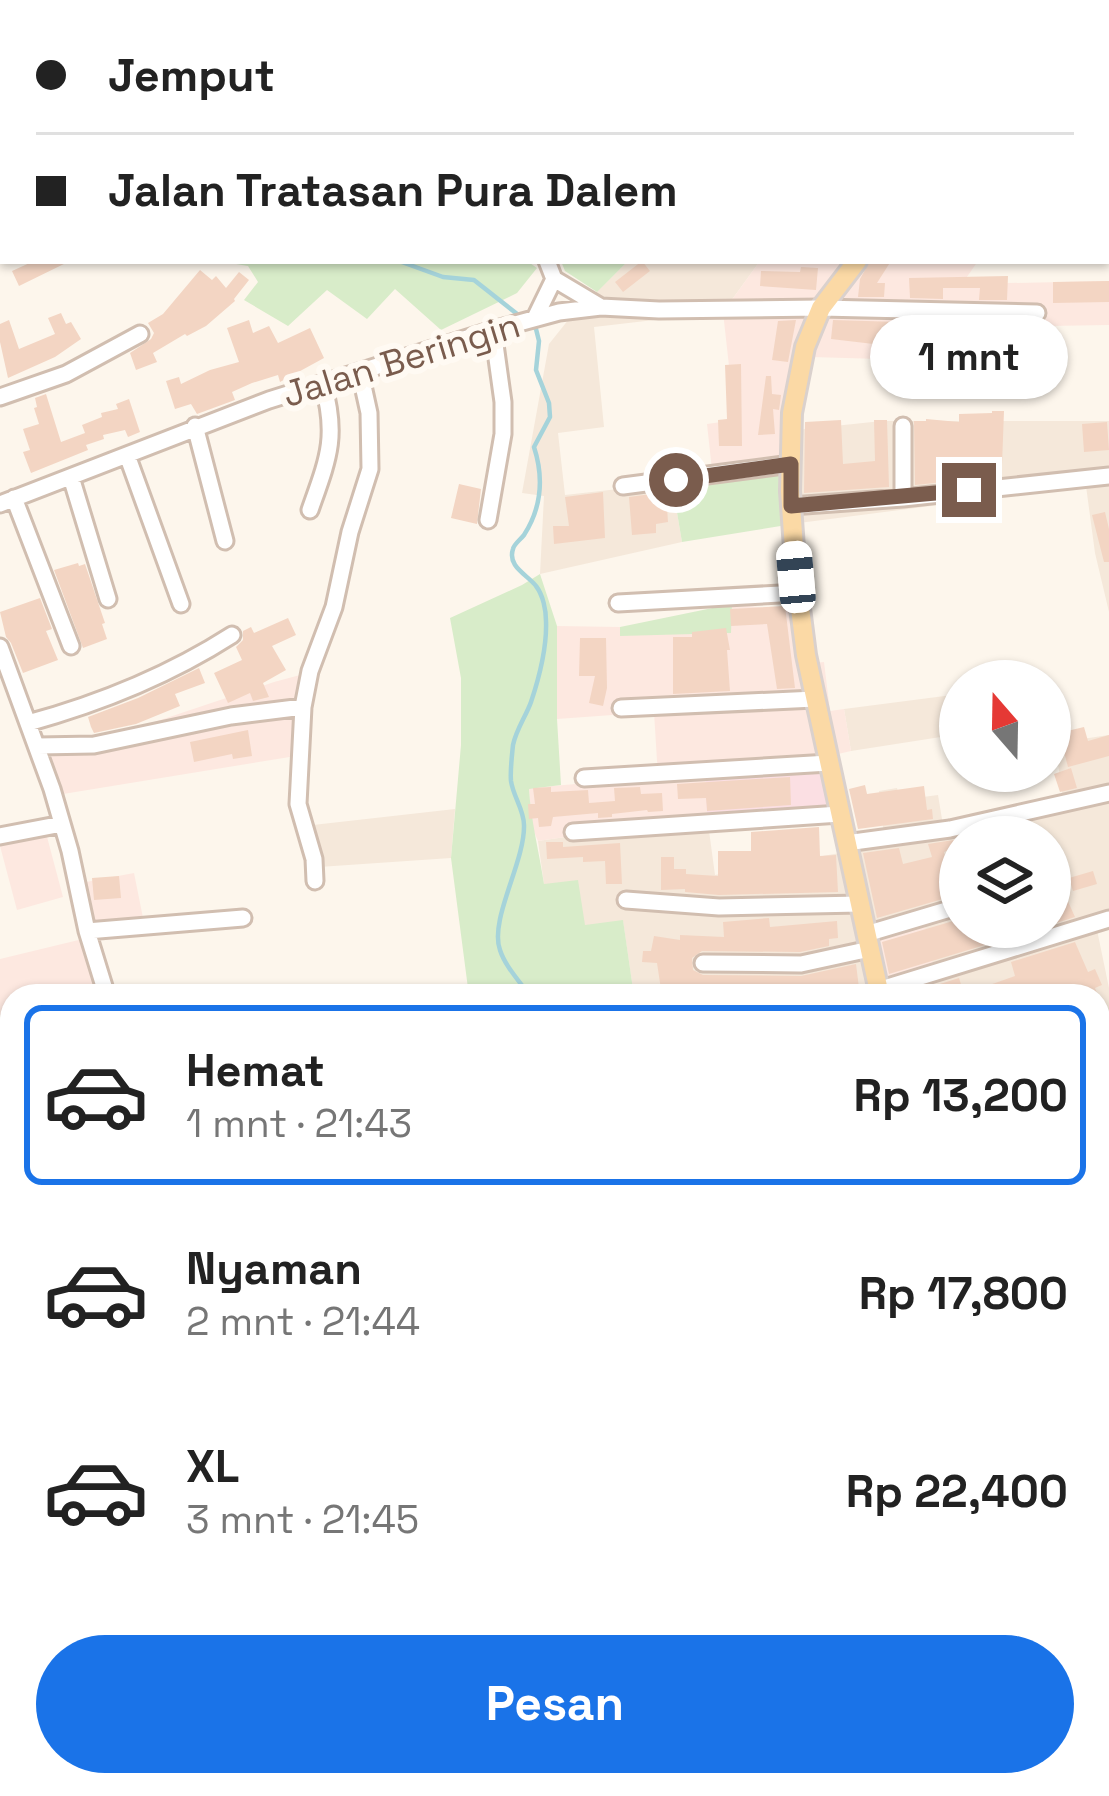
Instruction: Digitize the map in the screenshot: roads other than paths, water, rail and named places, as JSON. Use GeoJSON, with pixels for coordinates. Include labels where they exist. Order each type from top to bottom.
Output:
{"type":"FeatureCollection","features":[{"type":"Feature","properties":{"kind":"main road"},"geometry":{"type":"LineString","coordinates":[[854,264],[821,308],[806,347],[792,413],[791,506],[798,593],[815,699],[877,984]]}},
{"type":"Feature","properties":{"kind":"street"},"geometry":{"type":"LineString","coordinates":[[549,264],[554,279],[601,307]]}},
{"type":"Feature","properties":{"kind":"street"},"geometry":{"type":"LineString","coordinates":[[535,318],[554,279]]}},
{"type":"Feature","properties":{"kind":"street","name":"Jalan Beringin"},"geometry":{"type":"LineString","coordinates":[[7,501],[195,426],[535,318],[601,307],[1037,314]]}},
{"type":"Feature","properties":{"kind":"street"},"geometry":{"type":"LineString","coordinates":[[488,520],[503,434],[493,330]]}},
{"type":"Feature","properties":{"kind":"street"},"geometry":{"type":"LineString","coordinates":[[0,397],[66,374],[140,334]]}},
{"type":"Feature","properties":{"kind":"street"},"geometry":{"type":"LineString","coordinates":[[315,881],[314,859],[298,804],[303,706],[370,469],[369,413],[360,372]]}},
{"type":"Feature","properties":{"kind":"street"},"geometry":{"type":"LineString","coordinates":[[310,509],[331,442],[332,415],[322,384]]}},
{"type":"Feature","properties":{"kind":"street"},"geometry":{"type":"LineString","coordinates":[[195,426],[226,541]]}},
{"type":"Feature","properties":{"kind":"street"},"geometry":{"type":"LineString","coordinates":[[904,426],[904,498]]}},
{"type":"Feature","properties":{"kind":"street"},"geometry":{"type":"LineString","coordinates":[[127,455],[181,604]]}},
{"type":"Feature","properties":{"kind":"street"},"geometry":{"type":"LineString","coordinates":[[623,486],[791,464]]}},
{"type":"Feature","properties":{"kind":"street"},"geometry":{"type":"LineString","coordinates":[[71,477],[108,599]]}},
{"type":"Feature","properties":{"kind":"street"},"geometry":{"type":"LineString","coordinates":[[791,506],[1108,480]]}},
{"type":"Feature","properties":{"kind":"street"},"geometry":{"type":"LineString","coordinates":[[7,501],[71,646]]}},
{"type":"Feature","properties":{"kind":"street"},"geometry":{"type":"LineString","coordinates":[[618,603],[798,593]]}},
{"type":"Feature","properties":{"kind":"street"},"geometry":{"type":"LineString","coordinates":[[28,723],[147,682],[232,635]]}},
{"type":"Feature","properties":{"kind":"street"},"geometry":{"type":"LineString","coordinates":[[0,647],[62,824],[103,984]]}},
{"type":"Feature","properties":{"kind":"street"},"geometry":{"type":"LineString","coordinates":[[621,708],[815,699]]}},
{"type":"Feature","properties":{"kind":"street"},"geometry":{"type":"LineString","coordinates":[[38,746],[94,745],[303,706]]}},
{"type":"Feature","properties":{"kind":"street"},"geometry":{"type":"LineString","coordinates":[[584,778],[829,763]]}},
{"type":"Feature","properties":{"kind":"street"},"geometry":{"type":"LineString","coordinates":[[846,843],[950,830],[1109,793]]}},
{"type":"Feature","properties":{"kind":"street"},"geometry":{"type":"LineString","coordinates":[[573,832],[840,814]]}},
{"type":"Feature","properties":{"kind":"street"},"geometry":{"type":"LineString","coordinates":[[0,836],[62,824]]}},
{"type":"Feature","properties":{"kind":"street"},"geometry":{"type":"LineString","coordinates":[[626,900],[719,907],[860,904]]}},
{"type":"Feature","properties":{"kind":"street"},"geometry":{"type":"LineString","coordinates":[[703,963],[801,964],[939,914]]}},
{"type":"Feature","properties":{"kind":"street"},"geometry":{"type":"LineString","coordinates":[[87,931],[243,918]]}},
{"type":"Feature","properties":{"kind":"street"},"geometry":{"type":"LineString","coordinates":[[907,984],[1109,919]]}},
{"type":"Feature","properties":{"kind":"waterway"},"geometry":{"type":"LineString","coordinates":[[407,264],[443,277],[474,280],[521,317]]}},
{"type":"Feature","properties":{"kind":"waterway"},"geometry":{"type":"LineString","coordinates":[[521,984],[505,962],[498,938],[523,840],[522,814],[511,781],[513,745],[537,683],[546,631],[541,594],[512,555],[538,503],[534,447],[550,417],[536,370],[539,341],[530,324]]}}]}
